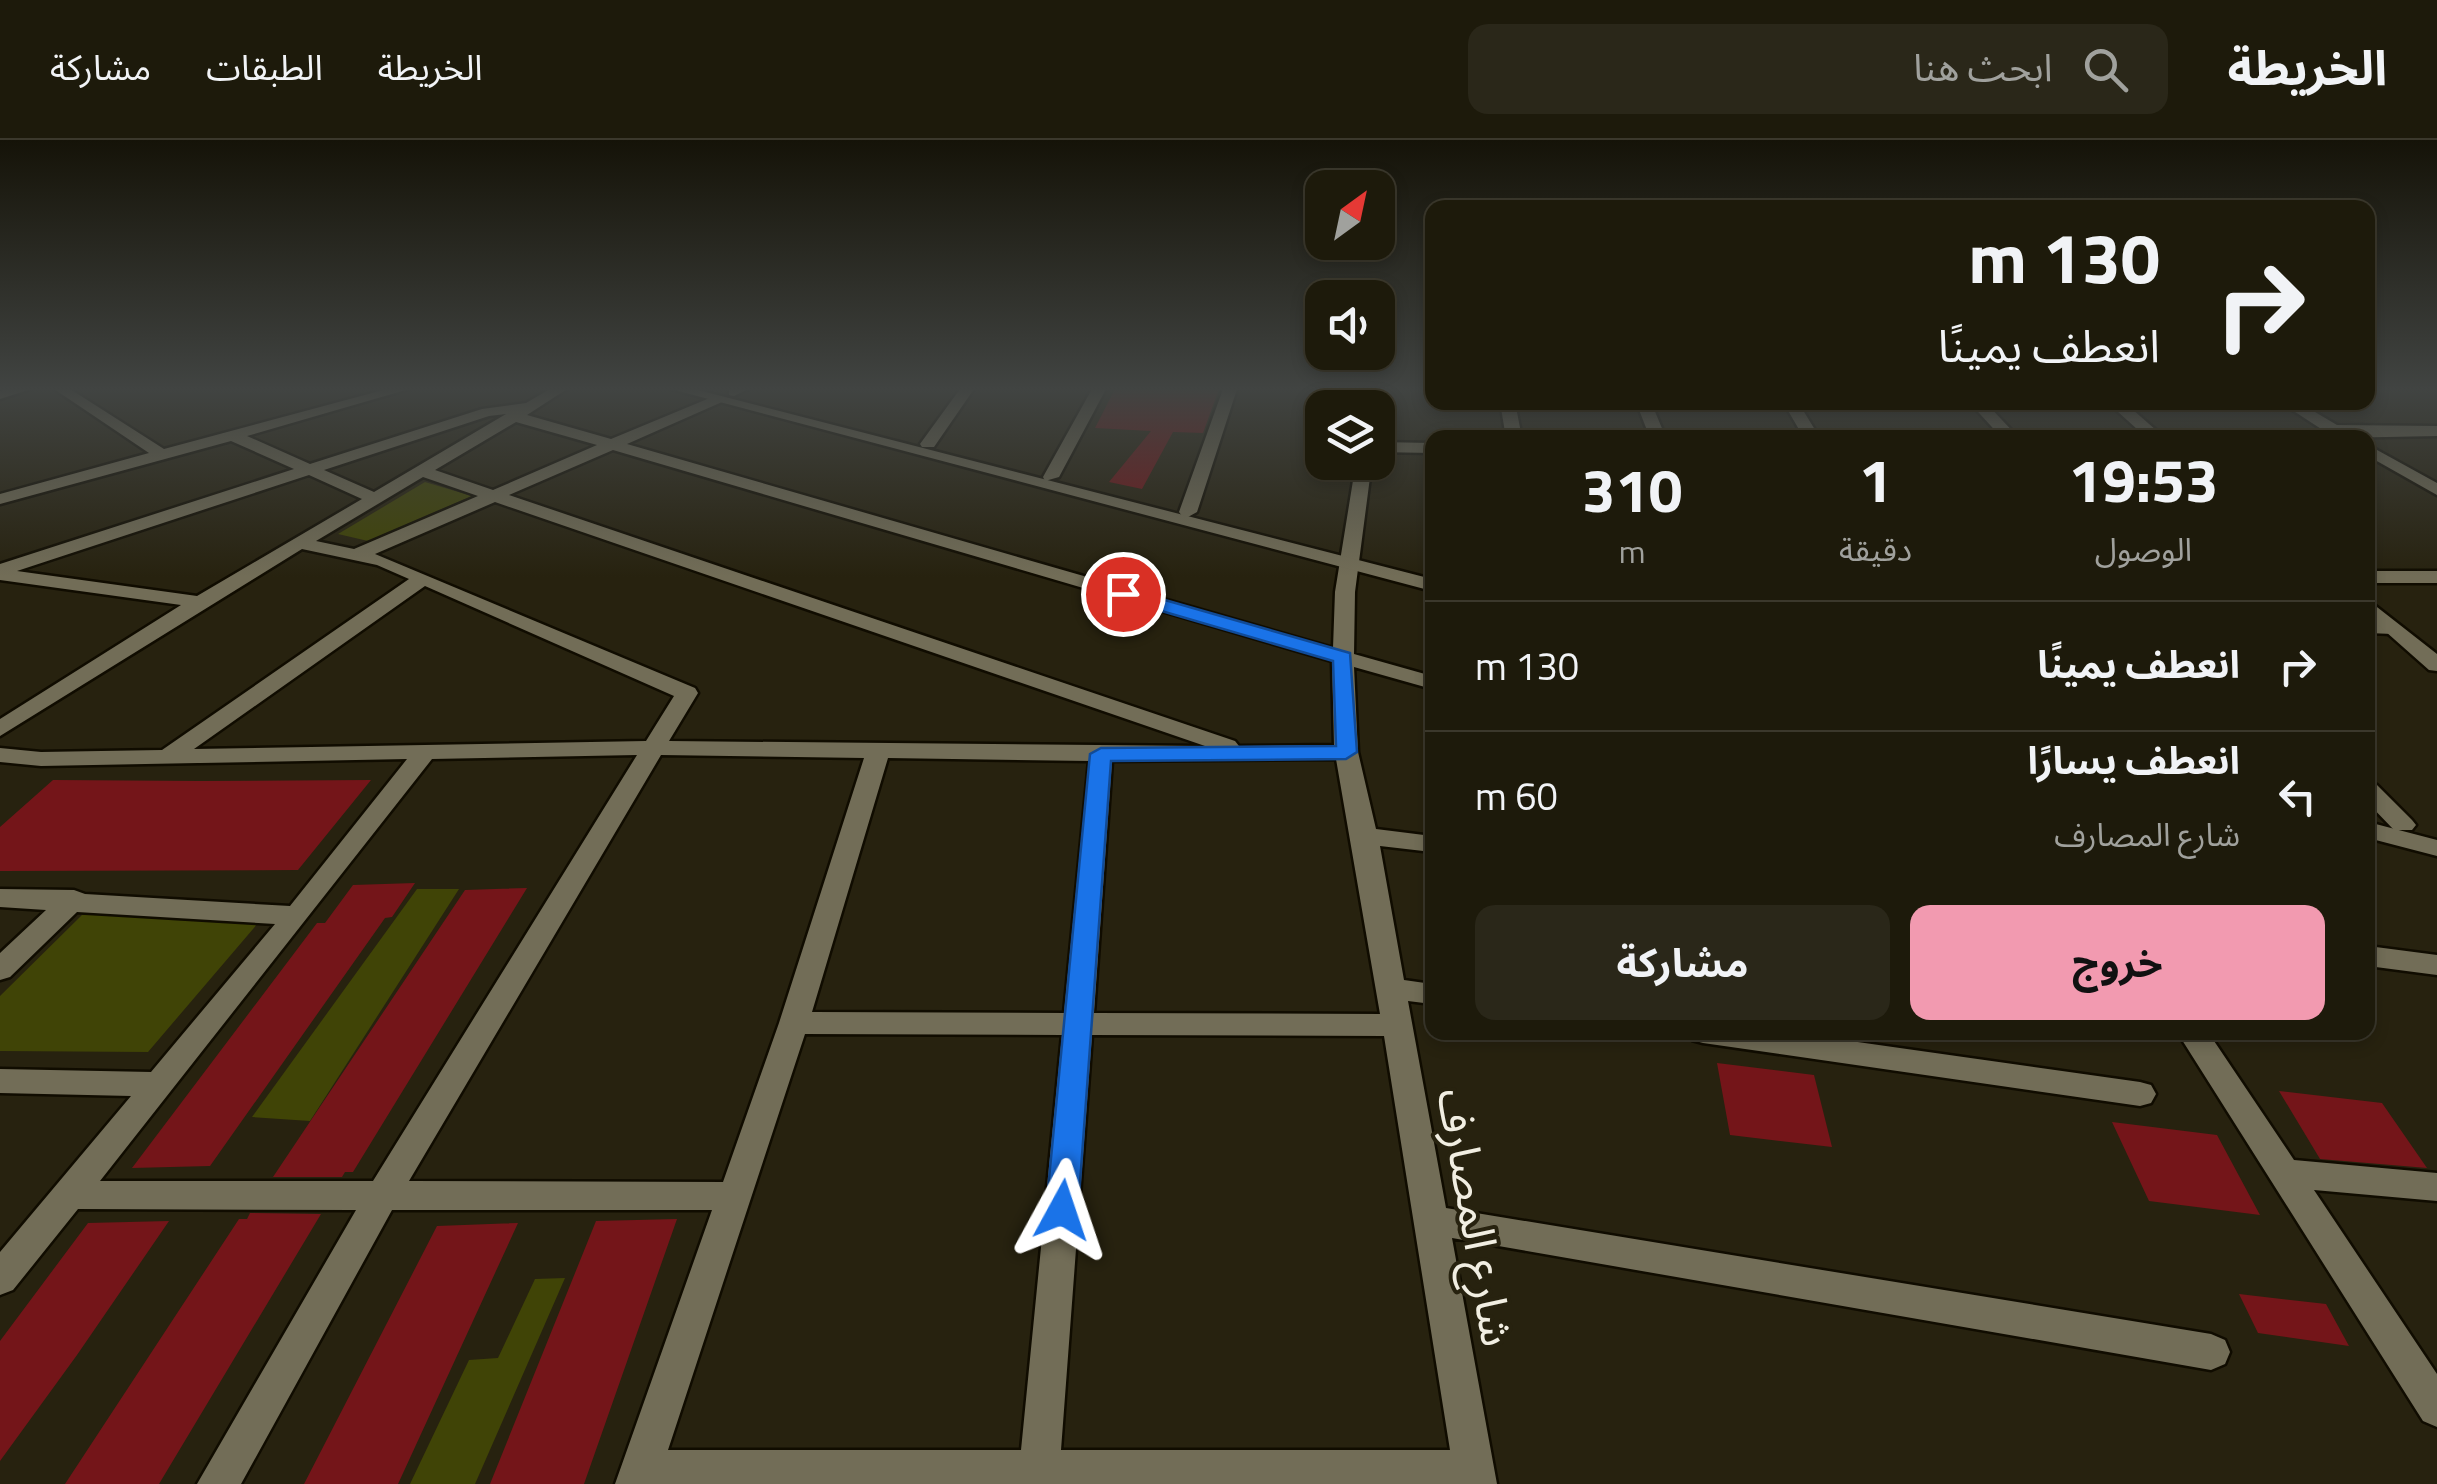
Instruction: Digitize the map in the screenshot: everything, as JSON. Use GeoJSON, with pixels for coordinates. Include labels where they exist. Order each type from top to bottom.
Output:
{"type":"FeatureCollection","features":[{"type":"Feature","properties":{"kind":"street"},"geometry":{"type":"LineString","coordinates":[[157,452],[162,455]]}},
{"type":"Feature","properties":{"kind":"street"},"geometry":{"type":"LineString","coordinates":[[0,499],[173,452]]}},
{"type":"Feature","properties":{"kind":"street"},"geometry":{"type":"LineString","coordinates":[[269,452],[376,498]]}},
{"type":"Feature","properties":{"kind":"street"},"geometry":{"type":"LineString","coordinates":[[0,572],[366,452]]}},
{"type":"Feature","properties":{"kind":"street"},"geometry":{"type":"LineString","coordinates":[[0,729],[200,602],[455,452]]}},
{"type":"Feature","properties":{"kind":"street"},"geometry":{"type":"LineString","coordinates":[[359,554],[597,452]]}},
{"type":"Feature","properties":{"kind":"street"},"geometry":{"type":"LineString","coordinates":[[630,452],[1425,681]]}},
{"type":"Feature","properties":{"kind":"street"},"geometry":{"type":"LineString","coordinates":[[954,452],[1349,556],[1425,571]]}},
{"type":"Feature","properties":{"kind":"street"},"geometry":{"type":"LineString","coordinates":[[957,452],[1349,556],[1425,583]]}},
{"type":"Feature","properties":{"kind":"street"},"geometry":{"type":"LineString","coordinates":[[1051,477],[1065,452]]}},
{"type":"Feature","properties":{"kind":"street"},"geometry":{"type":"LineString","coordinates":[[1188,512],[1209,452]]}},
{"type":"Feature","properties":{"kind":"street"},"geometry":{"type":"LineString","coordinates":[[2375,454],[2437,490]]}},
{"type":"Feature","properties":{"kind":"street"},"geometry":{"type":"LineString","coordinates":[[2375,466],[2396,466]]}},
{"type":"Feature","properties":{"kind":"street"},"geometry":{"type":"LineString","coordinates":[[422,471],[1246,752]]}},
{"type":"Feature","properties":{"kind":"street","name":"شارع المصارف"},"geometry":{"type":"LineString","coordinates":[[1361,480],[1349,556],[1343,657],[1346,752],[1365,836],[1475,1477]]}},
{"type":"Feature","properties":{"kind":"street"},"geometry":{"type":"LineString","coordinates":[[218,1484],[382,1196],[687,693],[359,554],[299,543]]}},
{"type":"Feature","properties":{"kind":"street"},"geometry":{"type":"LineString","coordinates":[[0,572],[200,602]]}},
{"type":"Feature","properties":{"kind":"street"},"geometry":{"type":"LineString","coordinates":[[2375,576],[2437,577]]}},
{"type":"Feature","properties":{"kind":"street"},"geometry":{"type":"LineString","coordinates":[[169,756],[422,579]]}},
{"type":"Feature","properties":{"kind":"street"},"geometry":{"type":"LineString","coordinates":[[2375,612],[2435,661]]}},
{"type":"Feature","properties":{"kind":"street"},"geometry":{"type":"LineString","coordinates":[[2375,627],[2393,628]]}},
{"type":"Feature","properties":{"kind":"street"},"geometry":{"type":"LineString","coordinates":[[0,755],[41,760],[652,748],[1101,754],[1346,752]]}},
{"type":"Feature","properties":{"kind":"street"},"geometry":{"type":"LineString","coordinates":[[879,749],[794,1023],[638,1477],[1040,1473],[1475,1477]]}},
{"type":"Feature","properties":{"kind":"street"},"geometry":{"type":"LineString","coordinates":[[0,1279],[425,752]]}},
{"type":"Feature","properties":{"kind":"street"},"geometry":{"type":"LineString","coordinates":[[1040,1473],[1101,754]]}},
{"type":"Feature","properties":{"kind":"street"},"geometry":{"type":"LineString","coordinates":[[2375,797],[2403,825]]}},
{"type":"Feature","properties":{"kind":"street"},"geometry":{"type":"LineString","coordinates":[[2375,818],[2437,833]]}},
{"type":"Feature","properties":{"kind":"street"},"geometry":{"type":"LineString","coordinates":[[2375,832],[2437,848]]}},
{"type":"Feature","properties":{"kind":"street"},"geometry":{"type":"LineString","coordinates":[[1365,836],[1425,843]]}},
{"type":"Feature","properties":{"kind":"street"},"geometry":{"type":"LineString","coordinates":[[0,898],[296,916]]}},
{"type":"Feature","properties":{"kind":"street"},"geometry":{"type":"LineString","coordinates":[[0,970],[74,900]]}},
{"type":"Feature","properties":{"kind":"street"},"geometry":{"type":"LineString","coordinates":[[2375,957],[2437,965]]}},
{"type":"Feature","properties":{"kind":"street"},"geometry":{"type":"LineString","coordinates":[[1389,988],[1425,993]]}},
{"type":"Feature","properties":{"kind":"street"},"geometry":{"type":"LineString","coordinates":[[794,1023],[1397,1025]]}},
{"type":"Feature","properties":{"kind":"street"},"geometry":{"type":"LineString","coordinates":[[1759,1040],[2140,1094]]}},
{"type":"Feature","properties":{"kind":"street"},"geometry":{"type":"LineString","coordinates":[[2197,1040],[2437,1408]]}},
{"type":"Feature","properties":{"kind":"street"},"geometry":{"type":"LineString","coordinates":[[0,1082],[159,1084]]}},
{"type":"Feature","properties":{"kind":"street"},"geometry":{"type":"LineString","coordinates":[[2281,1174],[2437,1186]]}},
{"type":"Feature","properties":{"kind":"street"},"geometry":{"type":"LineString","coordinates":[[68,1195],[734,1196]]}},
{"type":"Feature","properties":{"kind":"street"},"geometry":{"type":"LineString","coordinates":[[1432,1220],[2211,1352]]}},
{"type":"Feature","properties":{"kind":"shaded area"},"geometry":{"type":"Polygon","coordinates":[[[425,482],[472,496],[368,541],[338,534],[425,482]]]}},
{"type":"Feature","properties":{"kind":"shaded area"},"geometry":{"type":"Polygon","coordinates":[[[417,889],[459,889],[310,1121],[252,1117],[417,889]]]}},
{"type":"Feature","properties":{"kind":"shaded area"},"geometry":{"type":"Polygon","coordinates":[[[82,915],[264,916],[148,1052],[0,1051],[0,996],[82,915]]]}},
{"type":"Feature","properties":{"kind":"shaded area"},"geometry":{"type":"Polygon","coordinates":[[[565,1278],[475,1484],[410,1484],[469,1360],[498,1358],[535,1279],[565,1278]]]}},
{"type":"Feature","properties":{"kind":"building"},"geometry":{"type":"Polygon","coordinates":[[[1134,452],[1162,452],[1142,489],[1109,482],[1134,452]]]}},
{"type":"Feature","properties":{"kind":"building"},"geometry":{"type":"Polygon","coordinates":[[[53,780],[371,780],[298,870],[0,871],[0,827],[53,780]]]}},
{"type":"Feature","properties":{"kind":"building"},"geometry":{"type":"Polygon","coordinates":[[[415,883],[392,917],[385,918],[210,1166],[132,1168],[317,923],[325,923],[353,885],[415,883]]]}},
{"type":"Feature","properties":{"kind":"building"},"geometry":{"type":"Polygon","coordinates":[[[527,888],[353,1172],[345,1172],[342,1177],[273,1177],[465,890],[527,888]]]}},
{"type":"Feature","properties":{"kind":"building"},"geometry":{"type":"Polygon","coordinates":[[[1717,1063],[1814,1075],[1832,1147],[1730,1135],[1717,1063]]]}},
{"type":"Feature","properties":{"kind":"building"},"geometry":{"type":"Polygon","coordinates":[[[2279,1091],[2382,1103],[2427,1168],[2320,1159],[2279,1091]]]}},
{"type":"Feature","properties":{"kind":"building"},"geometry":{"type":"Polygon","coordinates":[[[2112,1122],[2217,1135],[2260,1215],[2149,1201],[2112,1122]]]}},
{"type":"Feature","properties":{"kind":"building"},"geometry":{"type":"Polygon","coordinates":[[[250,1213],[321,1214],[159,1484],[65,1484],[239,1219],[247,1219],[250,1213]]]}},
{"type":"Feature","properties":{"kind":"building"},"geometry":{"type":"Polygon","coordinates":[[[677,1219],[584,1484],[490,1484],[596,1221],[677,1219]]]}},
{"type":"Feature","properties":{"kind":"building"},"geometry":{"type":"Polygon","coordinates":[[[169,1221],[0,1461],[0,1341],[88,1223],[169,1221]]]}},
{"type":"Feature","properties":{"kind":"building"},"geometry":{"type":"Polygon","coordinates":[[[518,1223],[398,1484],[304,1484],[437,1226],[518,1223]]]}},
{"type":"Feature","properties":{"kind":"building"},"geometry":{"type":"Polygon","coordinates":[[[2239,1294],[2326,1304],[2349,1346],[2258,1333],[2239,1294]]]}},
{"type":"Feature","properties":{"kind":"route"},"geometry":{"type":"LineString","coordinates":[[1062,1210],[1101,754],[1346,752],[1343,657],[1123,594]]}}]}
